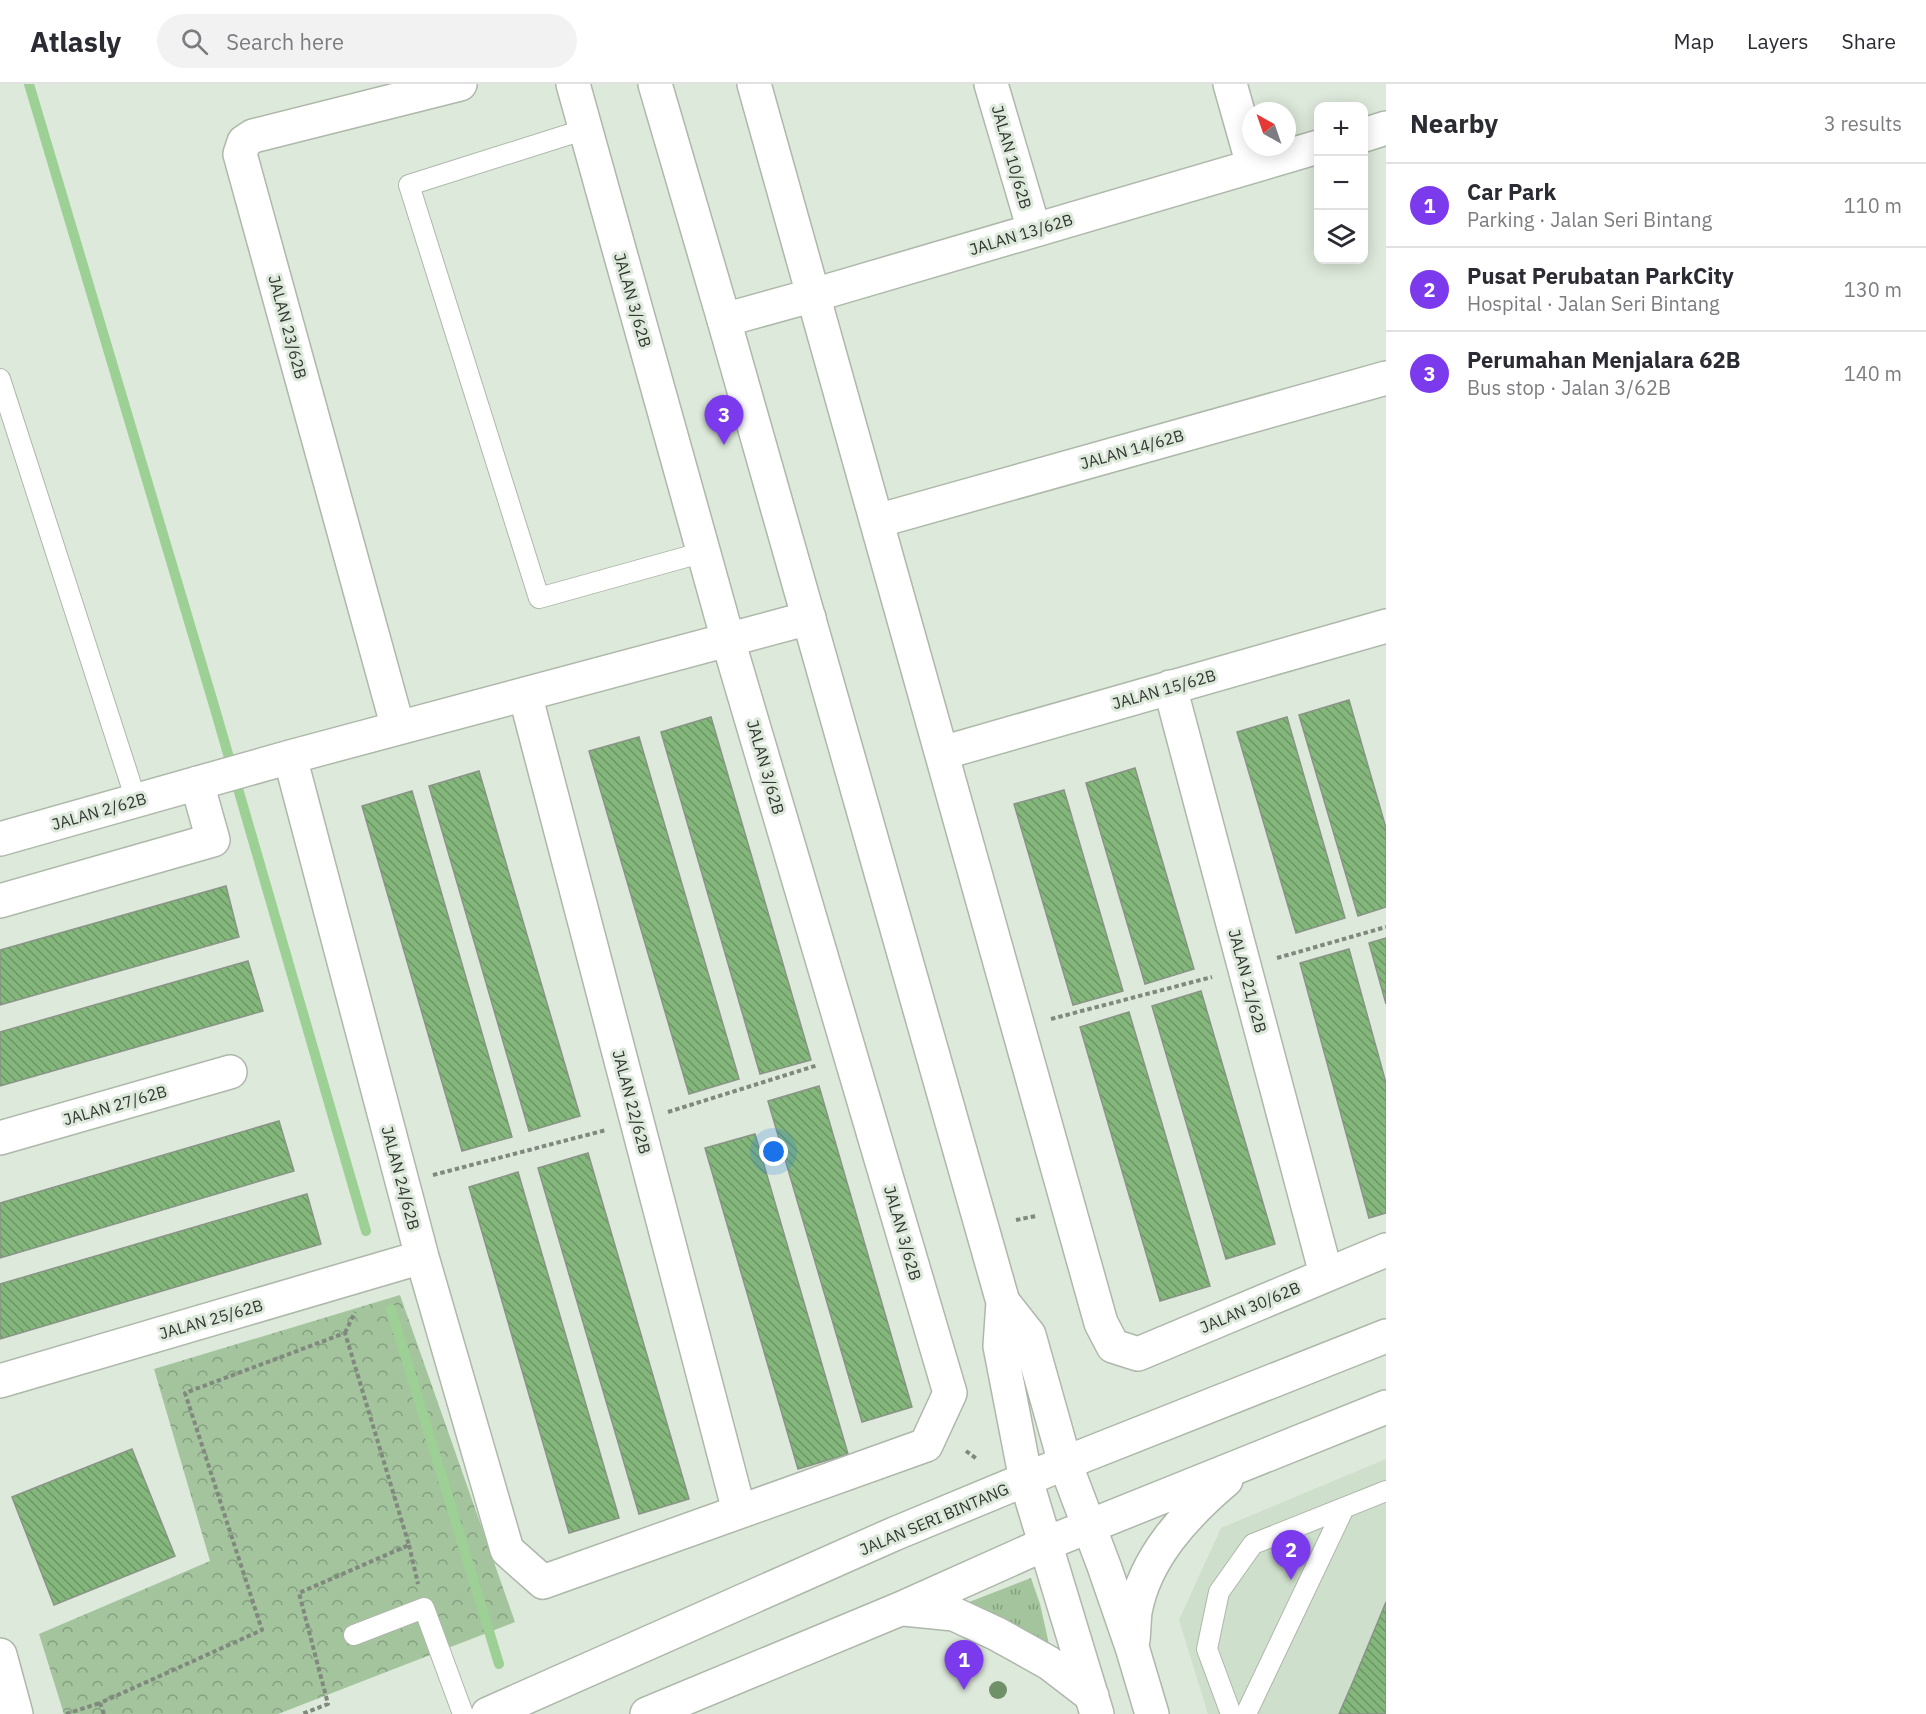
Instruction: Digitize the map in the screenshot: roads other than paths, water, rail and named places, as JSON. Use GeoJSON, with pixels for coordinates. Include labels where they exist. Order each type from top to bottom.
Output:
{"type":"FeatureCollection","features":[{"type":"Feature","properties":{"kind":"street","name":"JALAN 23/62B"},"geometry":{"type":"LineString","coordinates":[[398,728],[240,154],[244,142],[253,136],[460,84]]}},
{"type":"Feature","properties":{"kind":"street","name":"JALAN 3/62B"},"geometry":{"type":"LineString","coordinates":[[573,84],[728,640],[950,1394],[926,1445],[739,1510]]}},
{"type":"Feature","properties":{"kind":"street"},"geometry":{"type":"LineString","coordinates":[[655,84],[1003,1302],[1000,1346],[1026,1479],[1094,1705]]}},
{"type":"Feature","properties":{"kind":"street"},"geometry":{"type":"LineString","coordinates":[[754,84],[942,753]]}},
{"type":"Feature","properties":{"kind":"street","name":"JALAN 10/62B"},"geometry":{"type":"LineString","coordinates":[[991,84],[1034,230]]}},
{"type":"Feature","properties":{"kind":"street"},"geometry":{"type":"LineString","coordinates":[[1230,84],[1253,165]]}},
{"type":"Feature","properties":{"kind":"street"},"geometry":{"type":"LineString","coordinates":[[1368,134],[1386,128]]}},
{"type":"Feature","properties":{"kind":"street","name":"JALAN 13/62B"},"geometry":{"type":"LineString","coordinates":[[724,320],[1314,148]]}},
{"type":"Feature","properties":{"kind":"street","name":"JALAN 14/62B"},"geometry":{"type":"LineString","coordinates":[[877,521],[1386,378]]}},
{"type":"Feature","properties":{"kind":"street","name":"JALAN 2/62B"},"geometry":{"type":"LineString","coordinates":[[0,839],[398,728],[809,618]]}},
{"type":"Feature","properties":{"kind":"street","name":"JALAN 15/62B"},"geometry":{"type":"LineString","coordinates":[[942,753],[1170,687],[1384,636]]}},
{"type":"Feature","properties":{"kind":"street","name":"JALAN 21/62B"},"geometry":{"type":"LineString","coordinates":[[1170,687],[1326,1274]]}},
{"type":"Feature","properties":{"kind":"street","name":"JALAN 22/62B"},"geometry":{"type":"LineString","coordinates":[[525,694],[739,1510]]}},
{"type":"Feature","properties":{"kind":"street","name":"JALAN 30/62B"},"geometry":{"type":"LineString","coordinates":[[942,753],[1101,1323],[1113,1346],[1138,1354],[1386,1250]]}},
{"type":"Feature","properties":{"kind":"street","name":"JALAN 24/62B"},"geometry":{"type":"LineString","coordinates":[[290,758],[422,1257],[507,1550],[543,1582],[739,1510]]}},
{"type":"Feature","properties":{"kind":"street"},"geometry":{"type":"LineString","coordinates":[[0,901],[213,840],[197,783]]}},
{"type":"Feature","properties":{"kind":"street","name":"JALAN 27/62B"},"geometry":{"type":"LineString","coordinates":[[0,1138],[230,1072]]}},
{"type":"Feature","properties":{"kind":"street","name":"JALAN 25/62B"},"geometry":{"type":"LineString","coordinates":[[0,1381],[422,1257]]}},
{"type":"Feature","properties":{"kind":"street"},"geometry":{"type":"LineString","coordinates":[[1003,1302],[1029,1335],[1065,1463],[1090,1526],[1132,1647],[1152,1714]]}},
{"type":"Feature","properties":{"kind":"street","name":"JALAN SERI BINTANG"},"geometry":{"type":"LineString","coordinates":[[488,1714],[894,1534],[1065,1463],[1386,1336]]}},
{"type":"Feature","properties":{"kind":"street"},"geometry":{"type":"LineString","coordinates":[[647,1714],[900,1609],[1045,1544],[1386,1407]]}},
{"type":"Feature","properties":{"kind":"street"},"geometry":{"type":"LineString","coordinates":[[1132,1647],[1135,1611],[1144,1581],[1164,1543],[1203,1499],[1244,1465]]}},
{"type":"Feature","properties":{"kind":"street"},"geometry":{"type":"LineString","coordinates":[[900,1609],[954,1614],[997,1634],[1049,1663],[1094,1705]]}},
{"type":"Feature","properties":{"kind":"street"},"geometry":{"type":"LineString","coordinates":[[0,1655],[16,1714]]}},
{"type":"Feature","properties":{"kind":"lane"},"geometry":{"type":"LineString","coordinates":[[586,129],[409,185],[539,598],[704,552]]}},
{"type":"Feature","properties":{"kind":"lane"},"geometry":{"type":"LineString","coordinates":[[0,379],[136,800]]}},
{"type":"Feature","properties":{"kind":"lane"},"geometry":{"type":"LineString","coordinates":[[1231,1714],[1207,1649],[1219,1592],[1253,1544],[1386,1491]]}},
{"type":"Feature","properties":{"kind":"lane"},"geometry":{"type":"LineString","coordinates":[[1246,1714],[1344,1508]]}},
{"type":"Feature","properties":{"kind":"lane"},"geometry":{"type":"LineString","coordinates":[[354,1635],[424,1608],[463,1714]]}},
{"type":"Feature","properties":{"kind":"waterway"},"geometry":{"type":"LineString","coordinates":[[29,84],[215,709],[366,1231]]}},
{"type":"Feature","properties":{"kind":"waterway"},"geometry":{"type":"LineString","coordinates":[[391,1309],[499,1664]]}},
{"type":"Feature","properties":{"kind":"place","name":"Perumahan Menjalara 62B"},"geometry":{"type":"Point","coordinates":[724,445]}},
{"type":"Feature","properties":{"kind":"place","name":"Pusat Perubatan ParkCity"},"geometry":{"type":"Point","coordinates":[1291,1580]}},
{"type":"Feature","properties":{"kind":"place","name":"Car Park"},"geometry":{"type":"Point","coordinates":[964,1690]}}]}
